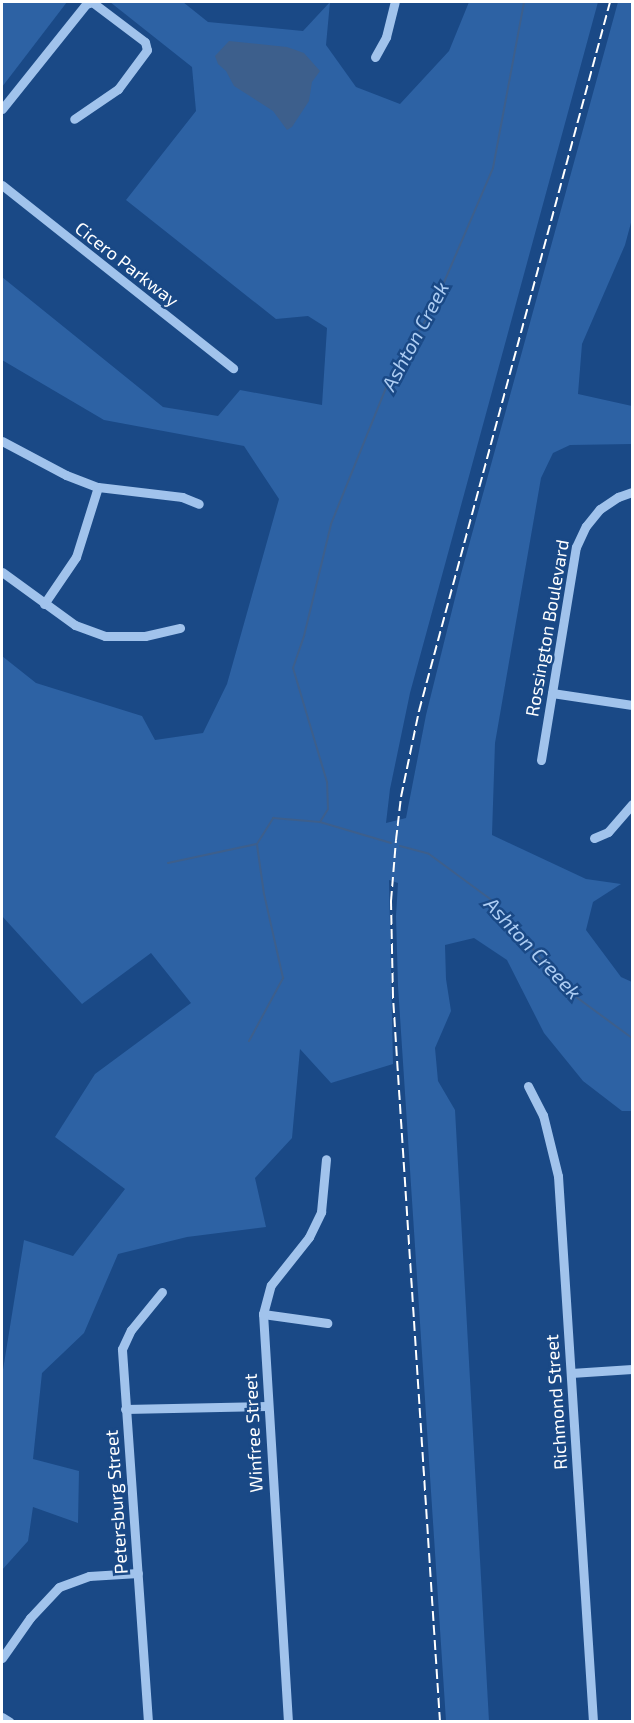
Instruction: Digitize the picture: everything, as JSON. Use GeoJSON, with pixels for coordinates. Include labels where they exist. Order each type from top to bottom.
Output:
{"type":"FeatureCollection","features":[{"type":"Feature","properties":{"kind":"street"},"geometry":{"type":"LineString","coordinates":[[2,109],[86,4],[92,2],[145,42],[147,50],[118,89],[74,119]]}},
{"type":"Feature","properties":{"kind":"street"},"geometry":{"type":"LineString","coordinates":[[375,57],[388,29],[395,2]]}},
{"type":"Feature","properties":{"kind":"street","name":"Cicero Parkway"},"geometry":{"type":"LineString","coordinates":[[2,185],[233,368]]}},
{"type":"Feature","properties":{"kind":"street"},"geometry":{"type":"LineString","coordinates":[[2,441],[66,475],[98,487],[182,497],[199,504]]}},
{"type":"Feature","properties":{"kind":"street"},"geometry":{"type":"LineString","coordinates":[[44,604],[76,557],[88,525],[98,487]]}},
{"type":"Feature","properties":{"kind":"street","name":"Rossington Boulevard"},"geometry":{"type":"LineString","coordinates":[[541,760],[574,558],[581,535],[592,517],[608,502],[633,492]]}},
{"type":"Feature","properties":{"kind":"street"},"geometry":{"type":"LineString","coordinates":[[2,572],[75,625],[105,636],[145,636],[180,628]]}},
{"type":"Feature","properties":{"kind":"street"},"geometry":{"type":"LineString","coordinates":[[552,693],[633,705]]}},
{"type":"Feature","properties":{"kind":"street"},"geometry":{"type":"LineString","coordinates":[[594,838],[608,832],[633,804]]}},
{"type":"Feature","properties":{"kind":"street","name":"Richmond Street"},"geometry":{"type":"LineString","coordinates":[[528,1086],[543,1115],[558,1176],[593,1722]]}},
{"type":"Feature","properties":{"kind":"street","name":"Winfree Street"},"geometry":{"type":"LineString","coordinates":[[288,1722],[263,1314],[271,1285],[309,1237],[321,1212],[326,1159]]}},
{"type":"Feature","properties":{"kind":"street","name":"Petersburg Street"},"geometry":{"type":"LineString","coordinates":[[148,1722],[122,1348],[131,1330],[162,1292]]}},
{"type":"Feature","properties":{"kind":"street"},"geometry":{"type":"LineString","coordinates":[[263,1314],[327,1323]]}},
{"type":"Feature","properties":{"kind":"street"},"geometry":{"type":"LineString","coordinates":[[571,1373],[633,1369]]}},
{"type":"Feature","properties":{"kind":"street"},"geometry":{"type":"LineString","coordinates":[[125,1408],[267,1406]]}},
{"type":"Feature","properties":{"kind":"street"},"geometry":{"type":"LineString","coordinates":[[2,1658],[30,1618],[58,1587],[88,1576],[138,1573]]}},
{"type":"Feature","properties":{"kind":"street"},"geometry":{"type":"LineString","coordinates":[[2,1717],[10,1722]]}},
{"type":"Feature","properties":{"kind":"shaded area"},"geometry":{"type":"Polygon","coordinates":[[[2,2],[67,2],[2,87],[2,2]]]}},
{"type":"Feature","properties":{"kind":"shaded area"},"geometry":{"type":"Polygon","coordinates":[[[110,2],[183,2],[208,22],[303,31],[330,2],[326,45],[356,87],[400,104],[449,51],[469,2],[598,2],[410,693],[390,789],[386,823],[406,818],[426,715],[461,574],[618,2],[632,2],[632,219],[625,245],[582,344],[578,394],[632,406],[632,444],[570,445],[553,453],[541,478],[495,743],[492,835],[586,879],[621,884],[593,902],[586,930],[621,977],[632,982],[632,1111],[622,1111],[583,1081],[544,1033],[507,960],[474,938],[445,945],[446,979],[451,1011],[435,1048],[438,1081],[455,1110],[489,1721],[446,1721],[398,986],[396,916],[398,883],[389,880],[393,1064],[331,1083],[300,1049],[292,1138],[255,1178],[266,1227],[187,1237],[118,1254],[84,1333],[42,1373],[33,1459],[79,1471],[78,1523],[33,1507],[28,1541],[2,1570],[2,1376],[24,1240],[73,1256],[125,1189],[55,1137],[95,1074],[191,1003],[151,953],[82,1004],[2,916],[2,656],[36,683],[142,716],[155,740],[203,733],[227,684],[279,499],[244,446],[104,420],[2,360],[2,277],[163,407],[218,416],[240,390],[322,405],[327,328],[308,316],[276,319],[126,200],[196,111],[192,67],[110,2]]]}},
{"type":"Feature","properties":{"kind":"shaded area"},"geometry":{"type":"Polygon","coordinates":[[[229,41],[287,47],[304,53],[320,71],[312,82],[309,101],[292,127],[287,130],[273,111],[234,86],[215,56],[229,41]]]}},
{"type":"Feature","properties":{"kind":"waterway","name":"Ashton Creek"},"geometry":{"type":"LineString","coordinates":[[320,822],[328,809],[327,782],[293,668],[304,636],[331,524],[390,378],[433,308],[493,168],[524,2]]}},
{"type":"Feature","properties":{"kind":"waterway"},"geometry":{"type":"LineString","coordinates":[[168,863],[257,844],[273,818],[320,822],[391,843]]}},
{"type":"Feature","properties":{"kind":"waterway"},"geometry":{"type":"LineString","coordinates":[[249,1041],[283,978],[264,894],[257,845]]}},
{"type":"Feature","properties":{"kind":"waterway","name":"Ashton Creeek"},"geometry":{"type":"LineString","coordinates":[[400,846],[429,854],[494,902],[568,991],[632,1038]]}},
{"type":"Feature","properties":{"kind":"railway"},"geometry":{"type":"LineString","coordinates":[[440,1722],[393,997],[391,901],[396,840],[401,797],[419,711],[610,2]]}}]}
